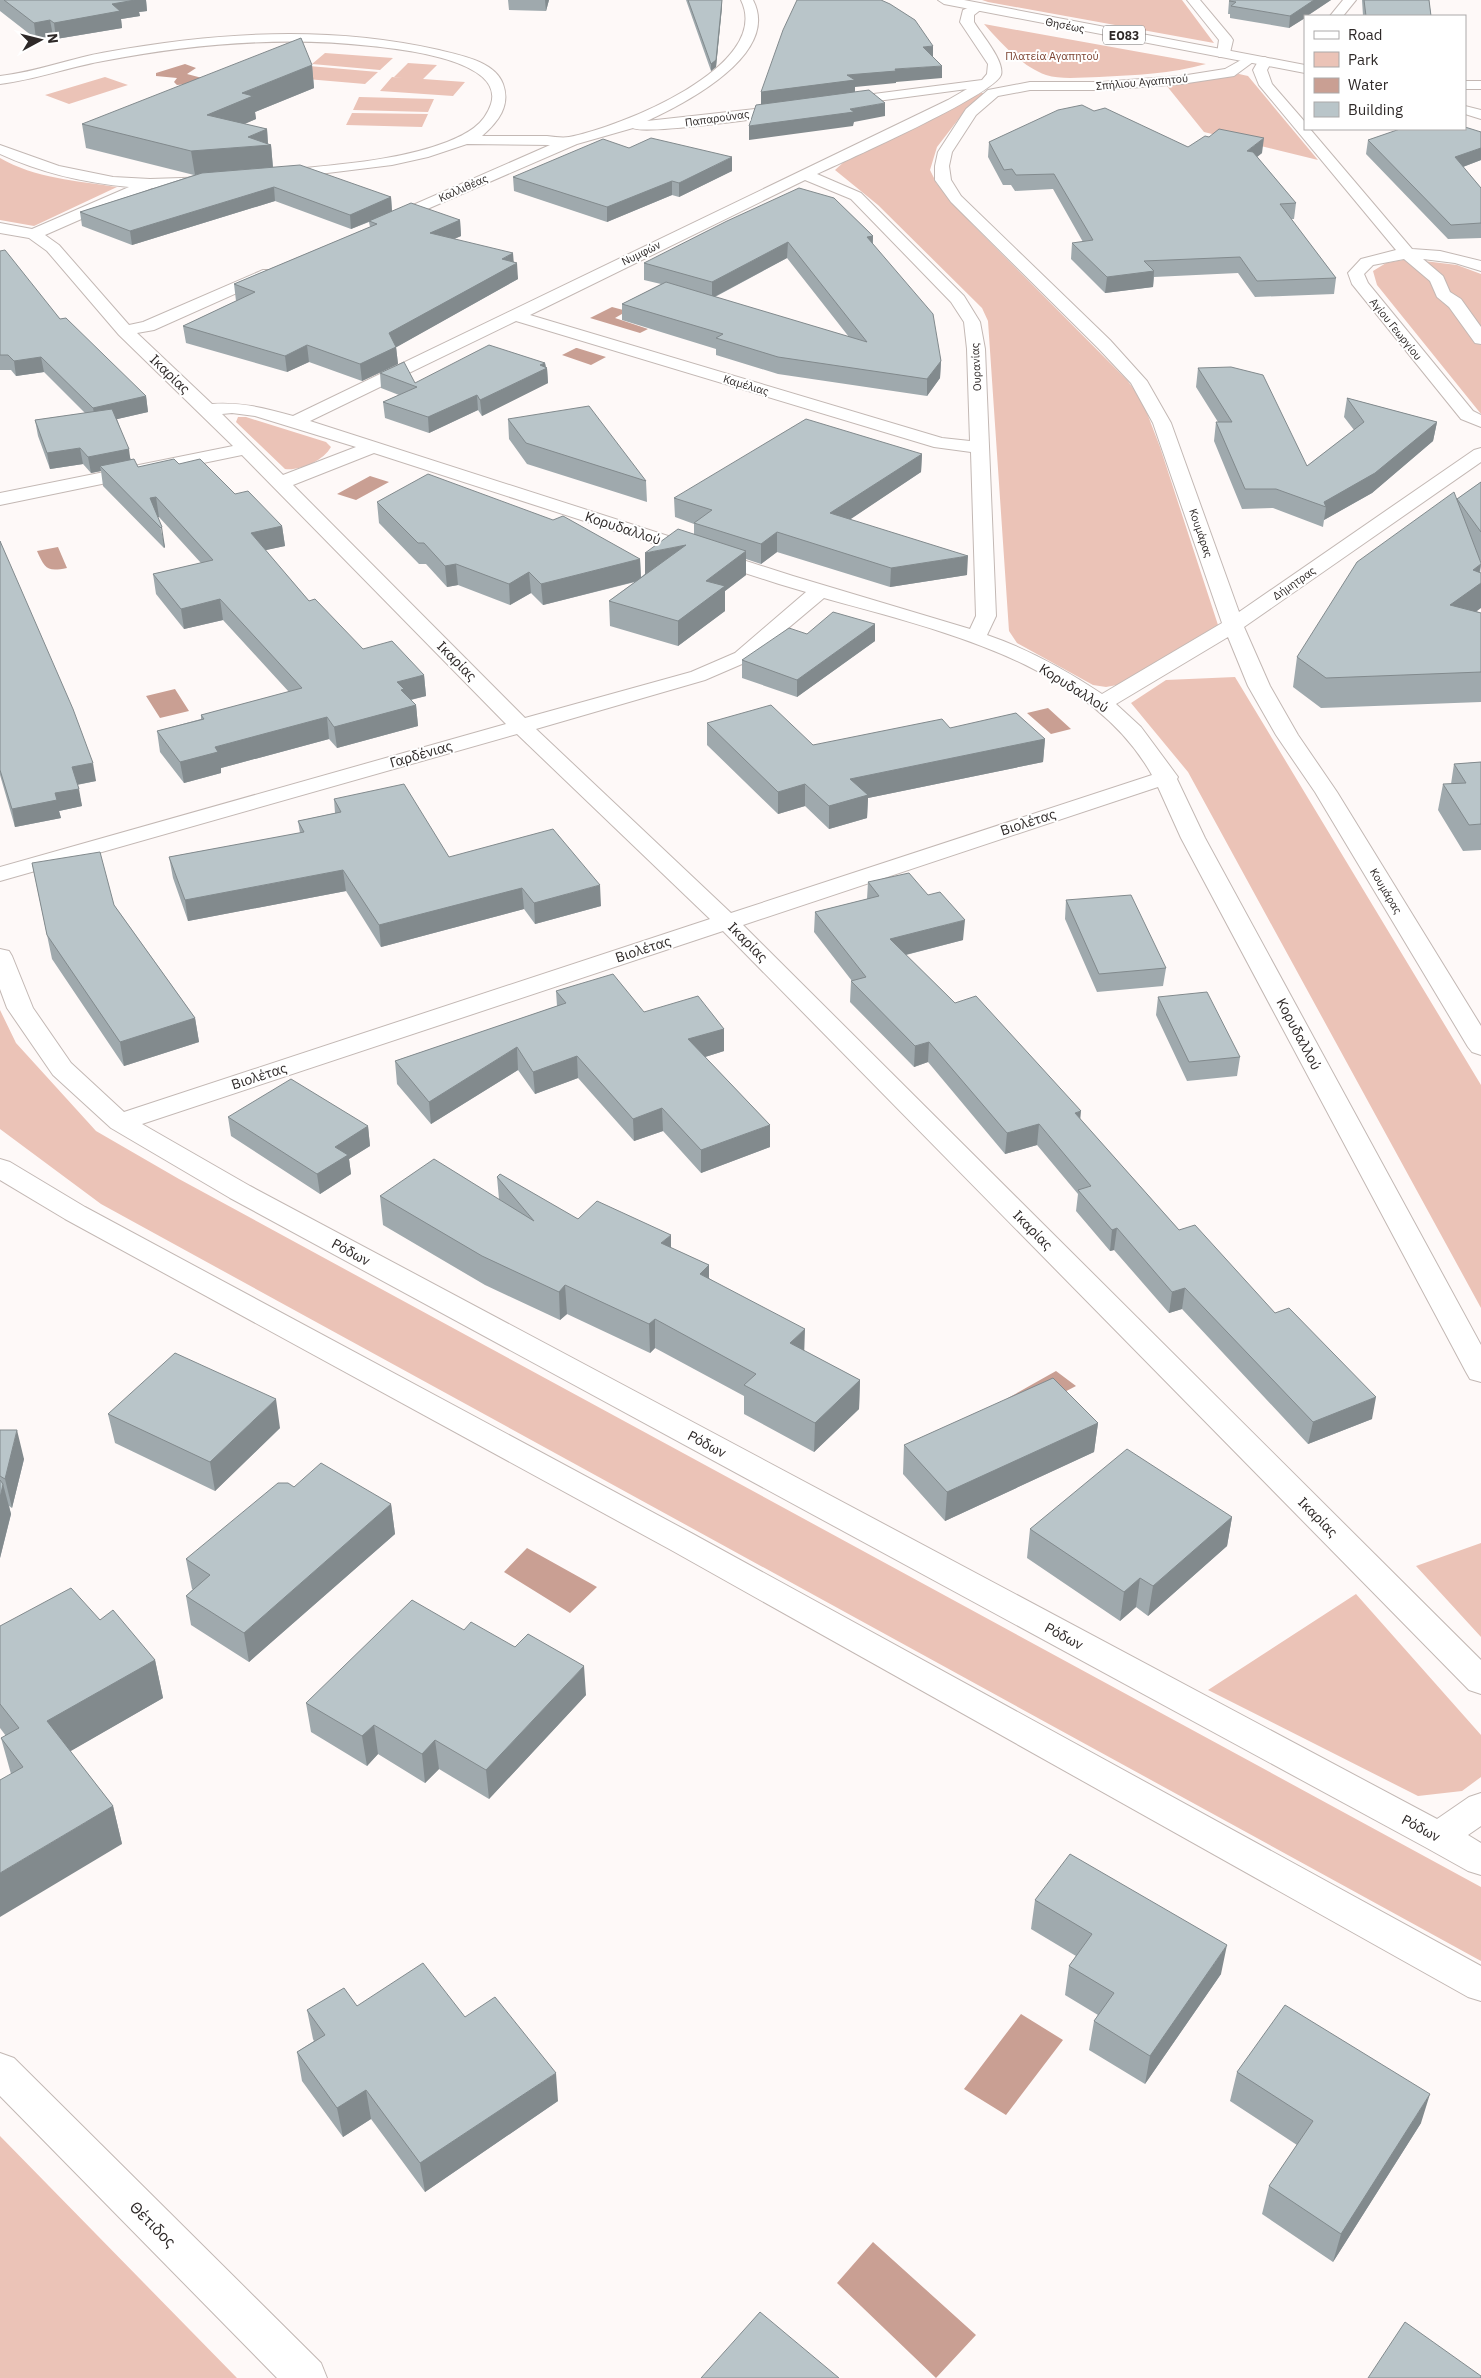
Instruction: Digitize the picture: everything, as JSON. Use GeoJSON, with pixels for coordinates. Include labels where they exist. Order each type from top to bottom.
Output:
{"type":"FeatureCollection","features":[{"type":"Feature","properties":{"kind":"street","name":"Καλλιθέας"},"geometry":{"type":"LineString","coordinates":[[373,228],[572,141],[625,126],[673,104],[728,67],[750,34],[751,8],[747,0]]}},
{"type":"Feature","properties":{"kind":"street","name":"Θησέως"},"geometry":{"type":"LineString","coordinates":[[944,0],[977,8],[1304,69]]}},
{"type":"Feature","properties":{"kind":"street"},"geometry":{"type":"LineString","coordinates":[[1193,0],[1206,13],[1226,40],[1224,54]]}},
{"type":"Feature","properties":{"kind":"street"},"geometry":{"type":"LineString","coordinates":[[1337,15],[1350,0]]}},
{"type":"Feature","properties":{"kind":"street"},"geometry":{"type":"LineString","coordinates":[[977,8],[968,13],[967,22],[995,64],[1000,77]]}},
{"type":"Feature","properties":{"kind":"street"},"geometry":{"type":"LineString","coordinates":[[0,80],[12,79],[114,55],[179,45],[282,39],[381,44],[428,51],[470,63],[494,79],[500,97],[490,122],[468,140]]}},
{"type":"Feature","properties":{"kind":"street","name":"Σπήλιου Αγαπητού"},"geometry":{"type":"LineString","coordinates":[[1030,86],[1102,86],[1181,80],[1229,73],[1250,59]]}},
{"type":"Feature","properties":{"kind":"street"},"geometry":{"type":"LineString","coordinates":[[1264,62],[1260,70],[1266,85],[1408,254],[1437,279],[1443,294],[1455,303],[1481,339]]}},
{"type":"Feature","properties":{"kind":"street"},"geometry":{"type":"LineString","coordinates":[[822,104],[1000,77],[1028,80],[1030,86]]}},
{"type":"Feature","properties":{"kind":"street","name":"Νυμφών"},"geometry":{"type":"LineString","coordinates":[[295,422],[804,175],[1000,77]]}},
{"type":"Feature","properties":{"kind":"street"},"geometry":{"type":"LineString","coordinates":[[1466,85],[1481,85]]}},
{"type":"Feature","properties":{"kind":"street","name":"Κουμάρας"},"geometry":{"type":"LineString","coordinates":[[1030,86],[993,93],[972,112],[945,152],[942,166],[944,180],[956,199],[1104,344],[1138,382],[1162,423],[1233,625],[1259,686],[1287,735],[1326,792],[1481,1047]]}},
{"type":"Feature","properties":{"kind":"street","name":"Παπαρούνας"},"geometry":{"type":"LineString","coordinates":[[625,126],[677,124],[803,107]]}},
{"type":"Feature","properties":{"kind":"street"},"geometry":{"type":"LineString","coordinates":[[1466,110],[1481,115]]}},
{"type":"Feature","properties":{"kind":"street"},"geometry":{"type":"LineString","coordinates":[[261,177],[347,166],[431,152],[468,140],[572,141]]}},
{"type":"Feature","properties":{"kind":"street"},"geometry":{"type":"LineString","coordinates":[[0,148],[20,159],[113,180],[150,184],[224,179]]}},
{"type":"Feature","properties":{"kind":"street","name":"Ουρανίας"},"geometry":{"type":"LineString","coordinates":[[804,175],[831,184],[856,196],[958,300],[972,322],[976,349],[986,616],[976,638]]}},
{"type":"Feature","properties":{"kind":"street"},"geometry":{"type":"LineString","coordinates":[[34,234],[150,184]]}},
{"type":"Feature","properties":{"kind":"street","name":"Ικαρίας"},"geometry":{"type":"LineString","coordinates":[[0,228],[34,234],[53,248],[125,331],[208,410],[521,726],[726,921],[1481,1681]]}},
{"type":"Feature","properties":{"kind":"street","name":"Αγίου Γεωργίου"},"geometry":{"type":"LineString","coordinates":[[1481,266],[1444,256],[1408,254],[1366,263],[1356,273],[1360,284],[1467,415],[1481,422]]}},
{"type":"Feature","properties":{"kind":"street"},"geometry":{"type":"LineString","coordinates":[[125,331],[148,326],[283,267]]}},
{"type":"Feature","properties":{"kind":"street","name":"Καμέλιας"},"geometry":{"type":"LineString","coordinates":[[513,315],[940,443],[980,448]]}},
{"type":"Feature","properties":{"kind":"street","name":"Κορυδαλλού"},"geometry":{"type":"LineString","coordinates":[[208,410],[232,408],[258,411],[820,591],[976,638],[1022,657],[1068,680],[1102,703],[1137,734],[1166,777],[1193,838],[1481,1372]]}},
{"type":"Feature","properties":{"kind":"street"},"geometry":{"type":"LineString","coordinates":[[280,482],[372,447]]}},
{"type":"Feature","properties":{"kind":"street"},"geometry":{"type":"LineString","coordinates":[[0,499],[246,449]]}},
{"type":"Feature","properties":{"kind":"street","name":"Δήμητρας"},"geometry":{"type":"LineString","coordinates":[[1102,703],[1233,625],[1481,454]]}},
{"type":"Feature","properties":{"kind":"street","name":"Γαρδένιας"},"geometry":{"type":"LineString","coordinates":[[0,874],[698,676],[742,657],[820,591]]}},
{"type":"Feature","properties":{"kind":"street","name":"Βιολέτας"},"geometry":{"type":"LineString","coordinates":[[120,1122],[1166,777]]}},
{"type":"Feature","properties":{"kind":"street","name":"Ρόδων"},"geometry":{"type":"LineString","coordinates":[[0,956],[20,1008],[62,1069],[120,1122],[240,1192],[1481,1860]]}},
{"type":"Feature","properties":{"kind":"street"},"geometry":{"type":"LineString","coordinates":[[0,1168],[75,1214],[682,1542],[1481,1985]]}},
{"type":"Feature","properties":{"kind":"street"},"geometry":{"type":"LineString","coordinates":[[1438,1837],[1481,1807]]}},
{"type":"Feature","properties":{"kind":"street","name":"Θέτιδος"},"geometry":{"type":"LineString","coordinates":[[0,2070],[306,2378]]}},
{"type":"Feature","properties":{"kind":"green space"},"geometry":{"type":"Polygon","coordinates":[[[982,0],[1182,0],[1214,43],[988,2],[982,0]]]}},
{"type":"Feature","properties":{"kind":"green space","name":"Πλατεία Αγαπητού"},"geometry":{"type":"Polygon","coordinates":[[[984,24],[1206,64],[1180,70],[1139,75],[1052,77],[1037,71],[1020,60],[984,24]]]}},
{"type":"Feature","properties":{"kind":"green space"},"geometry":{"type":"Polygon","coordinates":[[[325,53],[393,58],[380,70],[312,64],[325,53]]]}},
{"type":"Feature","properties":{"kind":"green space"},"geometry":{"type":"Polygon","coordinates":[[[408,63],[437,65],[423,79],[465,82],[453,96],[380,91],[392,77],[403,78],[394,77],[408,63]]]}},
{"type":"Feature","properties":{"kind":"green space"},"geometry":{"type":"Polygon","coordinates":[[[309,66],[378,72],[365,84],[295,78],[309,66]]]}},
{"type":"Feature","properties":{"kind":"green space"},"geometry":{"type":"Polygon","coordinates":[[[1239,74],[1248,76],[1318,160],[1204,132],[1166,85],[1239,74]]]}},
{"type":"Feature","properties":{"kind":"green space"},"geometry":{"type":"Polygon","coordinates":[[[105,77],[128,85],[69,104],[45,95],[105,77]]]}},
{"type":"Feature","properties":{"kind":"green space"},"geometry":{"type":"Polygon","coordinates":[[[984,93],[964,112],[937,147],[930,170],[937,184],[972,224],[1127,380],[1142,400],[1160,447],[1218,625],[1117,685],[1106,687],[1093,685],[1017,643],[1009,631],[988,321],[982,308],[878,205],[835,170],[846,160],[984,93]]]}},
{"type":"Feature","properties":{"kind":"green space"},"geometry":{"type":"Polygon","coordinates":[[[359,97],[434,99],[428,112],[353,110],[359,97]]]}},
{"type":"Feature","properties":{"kind":"green space"},"geometry":{"type":"Polygon","coordinates":[[[352,113],[428,114],[422,127],[346,125],[352,113]]]}},
{"type":"Feature","properties":{"kind":"green space"},"geometry":{"type":"Polygon","coordinates":[[[0,158],[13,165],[42,174],[117,187],[34,226],[0,220],[0,158]]]}},
{"type":"Feature","properties":{"kind":"green space"},"geometry":{"type":"Polygon","coordinates":[[[1408,259],[1457,265],[1481,274],[1481,414],[1377,285],[1373,271],[1386,263],[1408,259]]]}},
{"type":"Feature","properties":{"kind":"green space"},"geometry":{"type":"Polygon","coordinates":[[[238,417],[246,417],[326,442],[331,447],[323,457],[311,464],[304,467],[285,469],[236,422],[238,417]]]}},
{"type":"Feature","properties":{"kind":"green space"},"geometry":{"type":"Polygon","coordinates":[[[1235,677],[1481,1085],[1481,1308],[1188,772],[1131,703],[1166,680],[1235,677]]]}},
{"type":"Feature","properties":{"kind":"green space"},"geometry":{"type":"Polygon","coordinates":[[[0,1010],[16,1043],[96,1131],[179,1179],[1481,1887],[1481,1961],[101,1204],[0,1129],[0,1010]]]}},
{"type":"Feature","properties":{"kind":"green space"},"geometry":{"type":"Polygon","coordinates":[[[1481,1543],[1481,1637],[1416,1566],[1481,1543]]]}},
{"type":"Feature","properties":{"kind":"green space"},"geometry":{"type":"Polygon","coordinates":[[[1356,1594],[1481,1735],[1481,1777],[1462,1791],[1418,1796],[1208,1690],[1356,1594]]]}},
{"type":"Feature","properties":{"kind":"green space"},"geometry":{"type":"Polygon","coordinates":[[[0,2136],[237,2378],[0,2378],[0,2136]]]}},
{"type":"Feature","properties":{"kind":"water"},"geometry":{"type":"Polygon","coordinates":[[[185,64],[196,68],[187,74],[202,78],[198,83],[177,85],[174,82],[177,78],[156,76],[156,73],[185,64]]]}},
{"type":"Feature","properties":{"kind":"water"},"geometry":{"type":"Polygon","coordinates":[[[612,307],[627,311],[615,318],[648,329],[640,333],[590,318],[612,307]]]}},
{"type":"Feature","properties":{"kind":"water"},"geometry":{"type":"Polygon","coordinates":[[[576,348],[606,357],[591,365],[562,355],[576,348]]]}},
{"type":"Feature","properties":{"kind":"water"},"geometry":{"type":"Polygon","coordinates":[[[370,476],[389,482],[356,500],[337,494],[370,476]]]}},
{"type":"Feature","properties":{"kind":"water"},"geometry":{"type":"Polygon","coordinates":[[[58,547],[67,568],[55,570],[48,568],[42,562],[37,551],[58,547]]]}},
{"type":"Feature","properties":{"kind":"water"},"geometry":{"type":"Polygon","coordinates":[[[175,689],[189,711],[160,718],[146,696],[175,689]]]}},
{"type":"Feature","properties":{"kind":"water"},"geometry":{"type":"Polygon","coordinates":[[[1048,708],[1071,729],[1051,734],[1027,713],[1048,708]]]}},
{"type":"Feature","properties":{"kind":"water"},"geometry":{"type":"Polygon","coordinates":[[[1056,1371],[1076,1386],[1024,1413],[1008,1398],[1056,1371]]]}},
{"type":"Feature","properties":{"kind":"water"},"geometry":{"type":"Polygon","coordinates":[[[527,1548],[597,1587],[570,1613],[504,1572],[527,1548]]]}},
{"type":"Feature","properties":{"kind":"water"},"geometry":{"type":"Polygon","coordinates":[[[1021,2014],[1063,2040],[1006,2115],[964,2089],[1021,2014]]]}},
{"type":"Feature","properties":{"kind":"water"},"geometry":{"type":"Polygon","coordinates":[[[873,2242],[976,2335],[936,2378],[837,2283],[873,2242]]]}},
{"type":"Feature","properties":{"kind":"building"},"geometry":{"type":"Polygon","coordinates":[[[4,0],[135,0],[112,4],[120,11],[54,23],[50,20],[34,23],[4,0]]]}},
{"type":"Feature","properties":{"kind":"building"},"geometry":{"type":"Polygon","coordinates":[[[688,0],[722,0],[716,60],[711,64],[688,0]]]}},
{"type":"Feature","properties":{"kind":"building"},"geometry":{"type":"Polygon","coordinates":[[[797,0],[881,0],[890,4],[915,20],[933,46],[923,47],[942,66],[847,75],[855,80],[761,92],[783,30],[797,0]]]}},
{"type":"Feature","properties":{"kind":"building"},"geometry":{"type":"Polygon","coordinates":[[[1314,0],[1290,16],[1231,6],[1236,2],[1229,1],[1314,0]]]}},
{"type":"Feature","properties":{"kind":"building"},"geometry":{"type":"Polygon","coordinates":[[[1364,0],[1429,0],[1431,15],[1366,15],[1364,0]]]}},
{"type":"Feature","properties":{"kind":"building"},"geometry":{"type":"Polygon","coordinates":[[[301,38],[312,65],[242,93],[253,96],[207,115],[267,129],[248,137],[271,145],[191,151],[82,124],[301,38]]]}},
{"type":"Feature","properties":{"kind":"building"},"geometry":{"type":"Polygon","coordinates":[[[869,90],[885,103],[850,109],[854,112],[749,126],[756,105],[869,90]]]}},
{"type":"Feature","properties":{"kind":"building"},"geometry":{"type":"Polygon","coordinates":[[[1082,105],[1094,111],[1105,108],[1188,147],[1205,136],[1209,137],[1219,129],[1264,138],[1247,151],[1253,152],[1296,203],[1280,204],[1336,278],[1257,281],[1240,257],[1144,261],[1154,271],[1107,277],[1072,243],[1093,240],[1054,174],[1016,175],[1012,169],[1004,170],[989,142],[1058,110],[1082,105]]]}},
{"type":"Feature","properties":{"kind":"building"},"geometry":{"type":"Polygon","coordinates":[[[1466,127],[1481,132],[1481,148],[1455,157],[1481,188],[1481,223],[1451,225],[1368,140],[1397,130],[1466,130],[1466,127]]]}},
{"type":"Feature","properties":{"kind":"building"},"geometry":{"type":"Polygon","coordinates":[[[651,138],[732,157],[679,183],[672,181],[607,207],[513,177],[603,139],[629,148],[651,138]]]}},
{"type":"Feature","properties":{"kind":"building"},"geometry":{"type":"Polygon","coordinates":[[[300,165],[391,197],[350,215],[274,187],[130,231],[80,212],[202,173],[300,165]]]}},
{"type":"Feature","properties":{"kind":"building"},"geometry":{"type":"Polygon","coordinates":[[[799,188],[834,198],[873,236],[867,237],[933,314],[941,361],[927,379],[778,357],[716,338],[723,334],[622,304],[666,282],[867,342],[788,242],[712,282],[644,263],[727,221],[799,188]]]}},
{"type":"Feature","properties":{"kind":"building"},"geometry":{"type":"Polygon","coordinates":[[[411,203],[460,220],[430,233],[513,253],[502,259],[517,263],[389,333],[396,347],[360,364],[307,345],[285,356],[183,326],[255,292],[234,284],[377,224],[369,221],[411,203]]]}},
{"type":"Feature","properties":{"kind":"building"},"geometry":{"type":"Polygon","coordinates":[[[5,250],[60,319],[66,318],[146,396],[93,408],[41,357],[14,361],[8,355],[0,355],[0,251],[5,250]]]}},
{"type":"Feature","properties":{"kind":"building"},"geometry":{"type":"Polygon","coordinates":[[[489,345],[545,363],[540,365],[547,368],[480,400],[477,395],[428,417],[383,402],[417,387],[380,373],[404,362],[415,383],[489,345]]]}},
{"type":"Feature","properties":{"kind":"building"},"geometry":{"type":"Polygon","coordinates":[[[1231,367],[1263,375],[1307,466],[1364,422],[1347,398],[1437,422],[1375,473],[1324,502],[1326,507],[1276,489],[1245,489],[1216,422],[1232,422],[1198,368],[1231,367]]]}},
{"type":"Feature","properties":{"kind":"building"},"geometry":{"type":"Polygon","coordinates":[[[589,406],[646,481],[526,443],[508,419],[589,406]]]}},
{"type":"Feature","properties":{"kind":"building"},"geometry":{"type":"Polygon","coordinates":[[[112,409],[129,449],[88,457],[80,448],[47,453],[35,420],[112,409]]]}},
{"type":"Feature","properties":{"kind":"building"},"geometry":{"type":"Polygon","coordinates":[[[806,419],[922,454],[830,513],[968,556],[891,568],[777,532],[761,544],[694,523],[712,510],[674,498],[806,419]]]}},
{"type":"Feature","properties":{"kind":"building"},"geometry":{"type":"Polygon","coordinates":[[[134,459],[138,467],[174,459],[179,464],[200,459],[235,494],[248,491],[282,526],[251,533],[309,601],[315,599],[363,649],[392,641],[424,675],[397,682],[404,689],[401,690],[416,705],[334,727],[327,717],[215,747],[218,752],[180,762],[157,731],[204,719],[201,715],[302,688],[220,599],[181,609],[153,574],[213,560],[156,497],[150,498],[161,528],[100,466],[134,459]]]}},
{"type":"Feature","properties":{"kind":"building"},"geometry":{"type":"Polygon","coordinates":[[[428,474],[553,520],[563,516],[640,559],[541,584],[529,572],[509,584],[456,564],[445,566],[424,543],[418,543],[377,502],[428,474]]]}},
{"type":"Feature","properties":{"kind":"building"},"geometry":{"type":"Polygon","coordinates":[[[1481,482],[1481,532],[1457,499],[1481,482]]]}},
{"type":"Feature","properties":{"kind":"building"},"geometry":{"type":"Polygon","coordinates":[[[1454,492],[1481,563],[1473,570],[1481,573],[1481,583],[1450,605],[1481,613],[1481,672],[1326,678],[1297,657],[1357,562],[1454,492]]]}},
{"type":"Feature","properties":{"kind":"building"},"geometry":{"type":"Polygon","coordinates":[[[678,529],[746,551],[706,581],[725,586],[678,621],[609,601],[686,545],[645,553],[678,529]]]}},
{"type":"Feature","properties":{"kind":"building"},"geometry":{"type":"Polygon","coordinates":[[[0,541],[73,709],[93,763],[72,767],[79,789],[55,793],[57,800],[12,809],[0,770],[0,541]]]}},
{"type":"Feature","properties":{"kind":"building"},"geometry":{"type":"Polygon","coordinates":[[[833,612],[875,624],[797,680],[742,660],[789,628],[807,634],[833,612]]]}},
{"type":"Feature","properties":{"kind":"building"},"geometry":{"type":"Polygon","coordinates":[[[771,705],[813,745],[942,719],[950,728],[1016,713],[1045,739],[850,779],[868,795],[829,806],[805,784],[778,792],[707,723],[771,705]]]}},
{"type":"Feature","properties":{"kind":"building"},"geometry":{"type":"Polygon","coordinates":[[[1481,762],[1481,824],[1469,825],[1443,784],[1466,783],[1454,764],[1481,762]]]}},
{"type":"Feature","properties":{"kind":"building"},"geometry":{"type":"Polygon","coordinates":[[[404,784],[449,857],[553,829],[600,885],[534,903],[522,888],[379,925],[343,870],[185,900],[169,857],[304,832],[298,821],[341,812],[334,799],[404,784]]]}},
{"type":"Feature","properties":{"kind":"building"},"geometry":{"type":"Polygon","coordinates":[[[100,852],[114,905],[195,1018],[120,1042],[47,935],[32,863],[100,852]]]}},
{"type":"Feature","properties":{"kind":"building"},"geometry":{"type":"Polygon","coordinates":[[[909,873],[928,895],[940,892],[965,920],[890,939],[955,1003],[976,996],[1081,1111],[1075,1113],[1179,1230],[1195,1225],[1275,1313],[1289,1308],[1376,1397],[1313,1422],[1185,1288],[1172,1292],[1117,1228],[1112,1230],[1078,1190],[1091,1186],[1039,1124],[1007,1133],[929,1042],[915,1046],[851,981],[866,977],[815,912],[879,896],[868,882],[909,873]]]}},
{"type":"Feature","properties":{"kind":"building"},"geometry":{"type":"Polygon","coordinates":[[[1131,895],[1166,968],[1099,974],[1066,900],[1131,895]]]}},
{"type":"Feature","properties":{"kind":"building"},"geometry":{"type":"Polygon","coordinates":[[[613,974],[644,1012],[698,996],[724,1029],[688,1039],[770,1125],[701,1150],[662,1108],[633,1119],[577,1056],[533,1072],[517,1047],[429,1102],[395,1061],[566,1003],[556,991],[613,974]]]}},
{"type":"Feature","properties":{"kind":"building"},"geometry":{"type":"Polygon","coordinates":[[[1207,992],[1240,1057],[1189,1062],[1158,997],[1207,992]]]}},
{"type":"Feature","properties":{"kind":"building"},"geometry":{"type":"Polygon","coordinates":[[[291,1079],[368,1126],[335,1147],[348,1155],[317,1174],[228,1117],[291,1079]]]}},
{"type":"Feature","properties":{"kind":"building"},"geometry":{"type":"Polygon","coordinates":[[[434,1159],[534,1221],[497,1177],[500,1174],[578,1219],[597,1201],[671,1235],[661,1243],[709,1265],[700,1274],[805,1329],[790,1343],[860,1380],[815,1423],[744,1385],[756,1374],[655,1319],[649,1324],[565,1285],[559,1292],[482,1256],[380,1196],[434,1159]]]}},
{"type":"Feature","properties":{"kind":"building"},"geometry":{"type":"Polygon","coordinates":[[[175,1353],[276,1399],[210,1462],[108,1414],[175,1353]]]}},
{"type":"Feature","properties":{"kind":"building"},"geometry":{"type":"Polygon","coordinates":[[[1053,1378],[1098,1423],[947,1492],[904,1445],[1053,1378]]]}},
{"type":"Feature","properties":{"kind":"building"},"geometry":{"type":"Polygon","coordinates":[[[0,1430],[17,1430],[5,1479],[0,1476],[0,1430]]]}},
{"type":"Feature","properties":{"kind":"building"},"geometry":{"type":"Polygon","coordinates":[[[1127,1449],[1232,1517],[1153,1586],[1140,1578],[1124,1592],[1030,1529],[1127,1449]]]}},
{"type":"Feature","properties":{"kind":"building"},"geometry":{"type":"Polygon","coordinates":[[[321,1463],[391,1504],[244,1633],[186,1596],[210,1575],[186,1559],[278,1483],[288,1483],[294,1487],[321,1463]]]}},
{"type":"Feature","properties":{"kind":"building"},"geometry":{"type":"Polygon","coordinates":[[[0,1480],[3,1484],[0,1498],[0,1480]]]}},
{"type":"Feature","properties":{"kind":"building"},"geometry":{"type":"Polygon","coordinates":[[[71,1588],[100,1620],[113,1610],[155,1660],[47,1721],[113,1806],[0,1873],[0,1780],[23,1767],[1,1738],[19,1728],[0,1704],[0,1626],[71,1588]]]}},
{"type":"Feature","properties":{"kind":"building"},"geometry":{"type":"Polygon","coordinates":[[[412,1600],[464,1630],[471,1622],[515,1647],[528,1634],[584,1666],[486,1770],[435,1740],[422,1754],[374,1725],[362,1736],[306,1703],[412,1600]]]}},
{"type":"Feature","properties":{"kind":"building"},"geometry":{"type":"Polygon","coordinates":[[[1070,1854],[1227,1945],[1150,2056],[1094,2021],[1114,1993],[1069,1966],[1092,1934],[1035,1900],[1070,1854]]]}},
{"type":"Feature","properties":{"kind":"building"},"geometry":{"type":"Polygon","coordinates":[[[423,1963],[465,2017],[495,1997],[556,2073],[420,2163],[366,2090],[337,2108],[297,2052],[325,2035],[307,2010],[344,1988],[357,2006],[423,1963]]]}},
{"type":"Feature","properties":{"kind":"building"},"geometry":{"type":"Polygon","coordinates":[[[1285,2005],[1430,2094],[1341,2234],[1269,2186],[1313,2121],[1237,2072],[1285,2005]]]}},
{"type":"Feature","properties":{"kind":"building"},"geometry":{"type":"Polygon","coordinates":[[[760,2312],[839,2378],[701,2378],[760,2312]]]}},
{"type":"Feature","properties":{"kind":"building"},"geometry":{"type":"Polygon","coordinates":[[[1405,2322],[1481,2376],[1481,2378],[1368,2378],[1405,2322]]]}}]}
